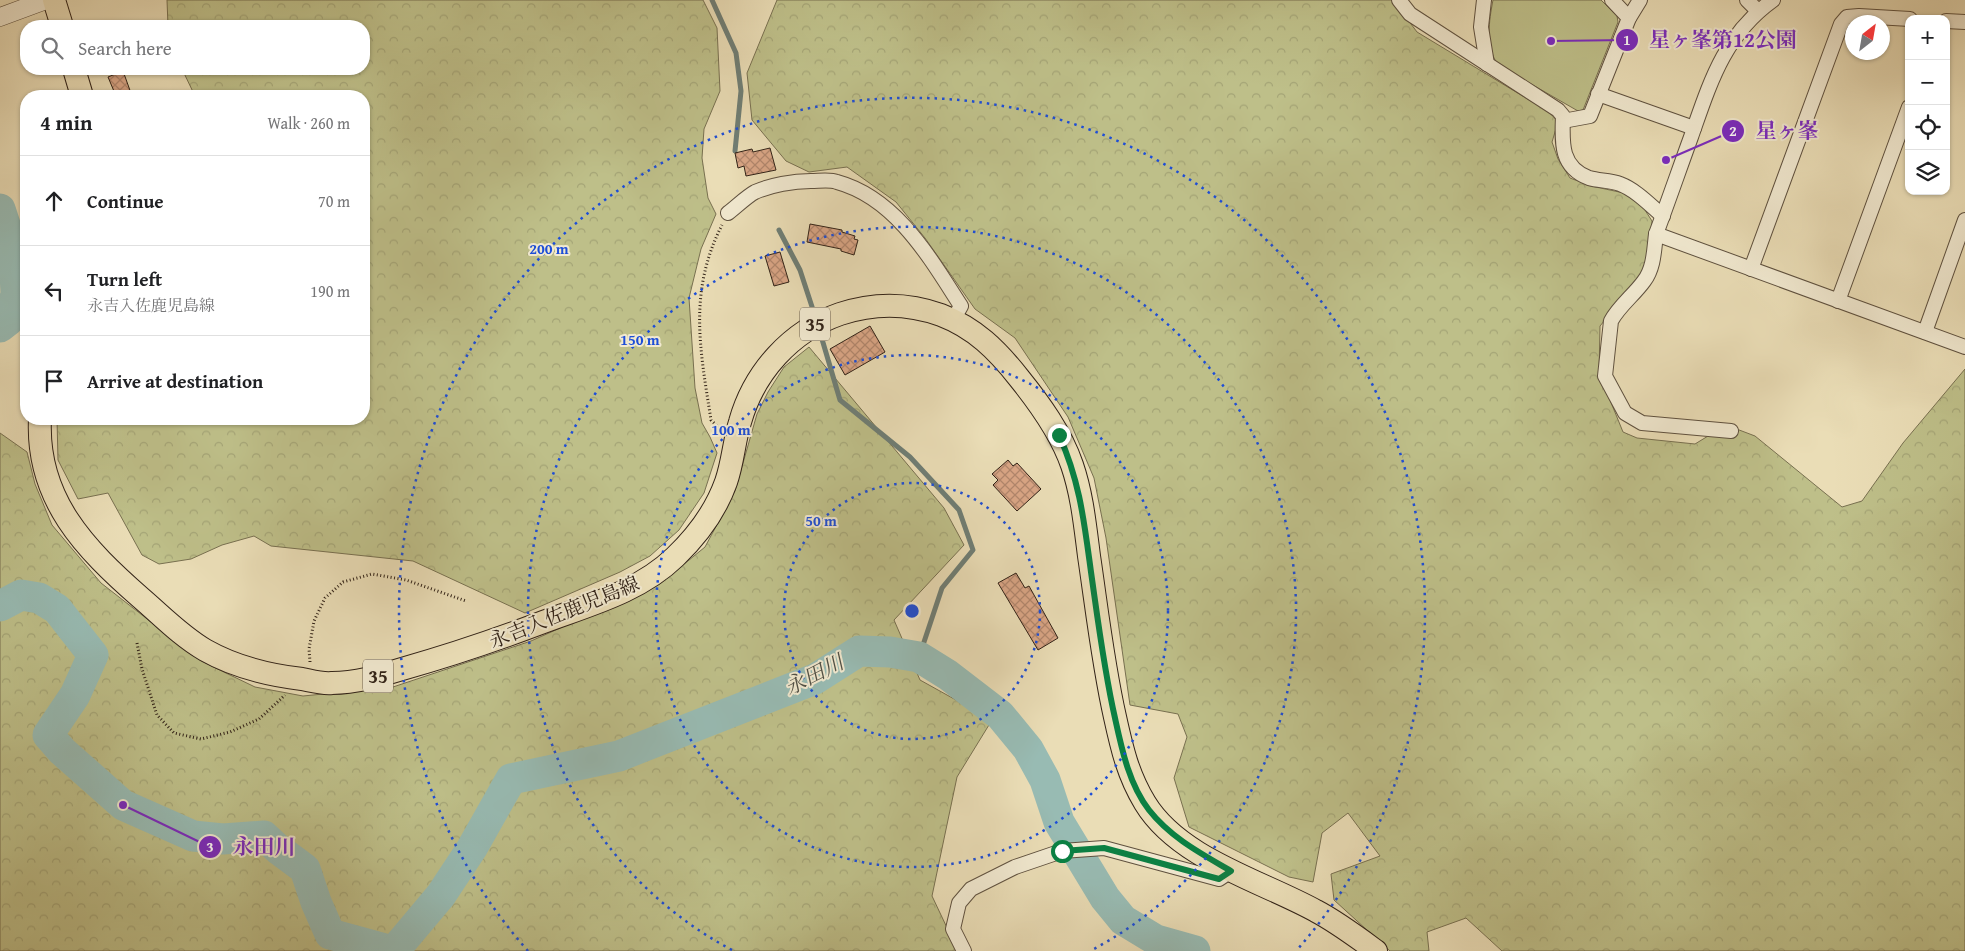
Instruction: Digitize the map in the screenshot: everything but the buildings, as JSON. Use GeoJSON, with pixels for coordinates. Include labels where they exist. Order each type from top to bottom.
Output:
{"type":"FeatureCollection","features":[{"type":"Feature","properties":{"kind":"main road"},"geometry":{"type":"LineString","coordinates":[[54,0],[60,20]]}},
{"type":"Feature","properties":{"kind":"main road"},"geometry":{"type":"LineString","coordinates":[[76,75],[80,90]]}},
{"type":"Feature","properties":{"kind":"main road","name":"永吉入佐鹿児島線"},"geometry":{"type":"LineString","coordinates":[[40,425],[39,439],[44,470],[57,502],[74,530],[106,567],[189,640],[209,653],[248,669],[276,676],[326,684],[358,682],[464,651],[623,592],[649,578],[674,558],[703,525],[720,497],[728,477],[740,420],[750,395],[762,374],[777,355],[794,339],[815,324],[853,310],[873,306],[907,307],[944,317],[977,333],[1014,370],[1046,414],[1059,435],[1071,462],[1081,499],[1106,680],[1124,758],[1130,775],[1148,809],[1182,842],[1231,871],[1316,911],[1352,933],[1376,951]]}},
{"type":"Feature","properties":{"kind":"street"},"geometry":{"type":"LineString","coordinates":[[0,17],[46,0]]}},
{"type":"Feature","properties":{"kind":"street"},"geometry":{"type":"LineString","coordinates":[[1399,0],[1410,14],[1558,110],[1563,116],[1562,142],[1568,162],[1576,170],[1590,178],[1620,184],[1632,190],[1663,216]]}},
{"type":"Feature","properties":{"kind":"street"},"geometry":{"type":"LineString","coordinates":[[1484,0],[1481,27],[1487,64]]}},
{"type":"Feature","properties":{"kind":"street"},"geometry":{"type":"LineString","coordinates":[[1612,0],[1629,18]]}},
{"type":"Feature","properties":{"kind":"street"},"geometry":{"type":"LineString","coordinates":[[1563,121],[1590,116],[1629,18],[1640,0]]}},
{"type":"Feature","properties":{"kind":"street"},"geometry":{"type":"LineString","coordinates":[[1747,0],[1758,11]]}},
{"type":"Feature","properties":{"kind":"street"},"geometry":{"type":"LineString","coordinates":[[1731,431],[1642,423],[1625,414],[1605,376],[1611,321],[1645,280],[1652,263],[1656,234],[1713,74],[1732,42],[1746,24],[1758,11],[1773,0]]}},
{"type":"Feature","properties":{"kind":"street"},"geometry":{"type":"LineString","coordinates":[[1751,269],[1841,24],[1847,17],[1859,16],[1905,19]]}},
{"type":"Feature","properties":{"kind":"street"},"geometry":{"type":"LineString","coordinates":[[1950,21],[1965,22]]}},
{"type":"Feature","properties":{"kind":"street"},"geometry":{"type":"LineString","coordinates":[[1598,94],[1694,128]]}},
{"type":"Feature","properties":{"kind":"street"},"geometry":{"type":"LineString","coordinates":[[1838,300],[1905,118]]}},
{"type":"Feature","properties":{"kind":"street"},"geometry":{"type":"LineString","coordinates":[[728,213],[754,193],[798,181],[836,181],[864,191],[887,209],[916,240],[961,306],[944,317]]}},
{"type":"Feature","properties":{"kind":"street"},"geometry":{"type":"LineString","coordinates":[[1925,332],[1965,220]]}},
{"type":"Feature","properties":{"kind":"street"},"geometry":{"type":"LineString","coordinates":[[1656,234],[1965,347]]}},
{"type":"Feature","properties":{"kind":"street"},"geometry":{"type":"LineString","coordinates":[[964,951],[953,929],[959,903],[971,890],[1015,867],[1062,851],[1104,848],[1219,879],[1231,871]]}},
{"type":"Feature","properties":{"kind":"path"},"geometry":{"type":"LineString","coordinates":[[728,213],[718,233],[705,268],[698,306],[701,353],[711,420],[735,443]]}},
{"type":"Feature","properties":{"kind":"green space"},"geometry":{"type":"Polygon","coordinates":[[[167,0],[703,0],[717,28],[720,91],[704,129],[702,158],[708,198],[716,214],[701,249],[689,298],[695,388],[702,423],[717,453],[704,493],[679,530],[650,556],[620,572],[525,613],[413,561],[271,546],[254,536],[222,545],[191,559],[159,564],[142,555],[108,493],[78,499],[58,460],[57,425],[370,425],[370,90],[192,90],[185,75],[370,75],[370,20],[168,20],[167,0]]]}},
{"type":"Feature","properties":{"kind":"green space"},"geometry":{"type":"Polygon","coordinates":[[[777,0],[1393,0],[1417,32],[1549,112],[1558,122],[1552,142],[1558,159],[1570,178],[1591,186],[1624,193],[1643,207],[1652,221],[1650,259],[1642,275],[1600,326],[1599,373],[1623,432],[1637,438],[1695,444],[1726,425],[1755,436],[1842,507],[1862,501],[1903,443],[1965,369],[1965,951],[1502,951],[1466,918],[1427,932],[1429,951],[1390,951],[1334,900],[1331,874],[1380,856],[1348,813],[1322,833],[1313,882],[1289,877],[1189,827],[1174,778],[1187,737],[1178,714],[1130,705],[1106,538],[1094,478],[1068,417],[1015,338],[975,309],[925,238],[896,202],[847,167],[809,172],[786,161],[752,120],[747,73],[777,0]]]}},
{"type":"Feature","properties":{"kind":"green space"},"geometry":{"type":"Polygon","coordinates":[[[1493,0],[1601,0],[1617,16],[1618,22],[1583,110],[1578,111],[1498,65],[1491,50],[1489,33],[1493,0]]]}},
{"type":"Feature","properties":{"kind":"green space"},"geometry":{"type":"Polygon","coordinates":[[[809,347],[944,508],[964,545],[894,620],[920,680],[992,720],[957,777],[932,896],[958,951],[0,951],[0,433],[27,452],[35,484],[52,525],[101,583],[201,661],[255,687],[303,696],[393,687],[531,641],[661,583],[705,547],[735,491],[757,414],[768,392],[784,367],[809,347]]]}},
{"type":"Feature","properties":{"kind":"waterway"},"geometry":{"type":"LineString","coordinates":[[712,0],[736,53],[741,91],[735,151]]}},
{"type":"Feature","properties":{"kind":"waterway","name":"永田川"},"geometry":{"type":"LineString","coordinates":[[0,209],[14,252],[16,294],[9,320],[0,327]]}},
{"type":"Feature","properties":{"kind":"waterway"},"geometry":{"type":"LineString","coordinates":[[779,230],[800,270],[816,319]]}},
{"type":"Feature","properties":{"kind":"waterway"},"geometry":{"type":"LineString","coordinates":[[819,329],[840,400],[910,457],[959,510],[973,550],[942,588],[919,657]]}},
{"type":"Feature","properties":{"kind":"waterway","name":"永田川"},"geometry":{"type":"LineString","coordinates":[[0,606],[21,595],[39,598],[57,609],[93,655],[75,695],[48,735],[62,751],[123,805],[193,836],[223,839],[264,836],[305,869],[316,902],[330,934],[392,951]]}},
{"type":"Feature","properties":{"kind":"waterway","name":"永田川"},"geometry":{"type":"LineString","coordinates":[[394,951],[441,895],[472,848],[511,779],[619,756],[815,679],[859,651],[890,652],[919,657],[948,675],[1000,715],[1028,749],[1045,780],[1059,822],[1105,898],[1123,920],[1156,940],[1195,951]]}},
{"type":"Feature","properties":{"kind":"place","name":"星ヶ峯第12公園"},"geometry":{"type":"Point","coordinates":[1551,41]}},
{"type":"Feature","properties":{"kind":"place","name":"星ヶ峯"},"geometry":{"type":"Point","coordinates":[1666,160]}},
{"type":"Feature","properties":{"kind":"place","name":"永田川"},"geometry":{"type":"Point","coordinates":[123,805]}},
{"type":"Feature","properties":{"kind":"route"},"geometry":{"type":"LineString","coordinates":[[1059,435],[1071,462],[1081,499],[1106,680],[1124,758],[1130,775],[1148,809],[1162,824],[1182,842],[1231,871],[1219,879],[1104,848],[1062,851]]}}]}
